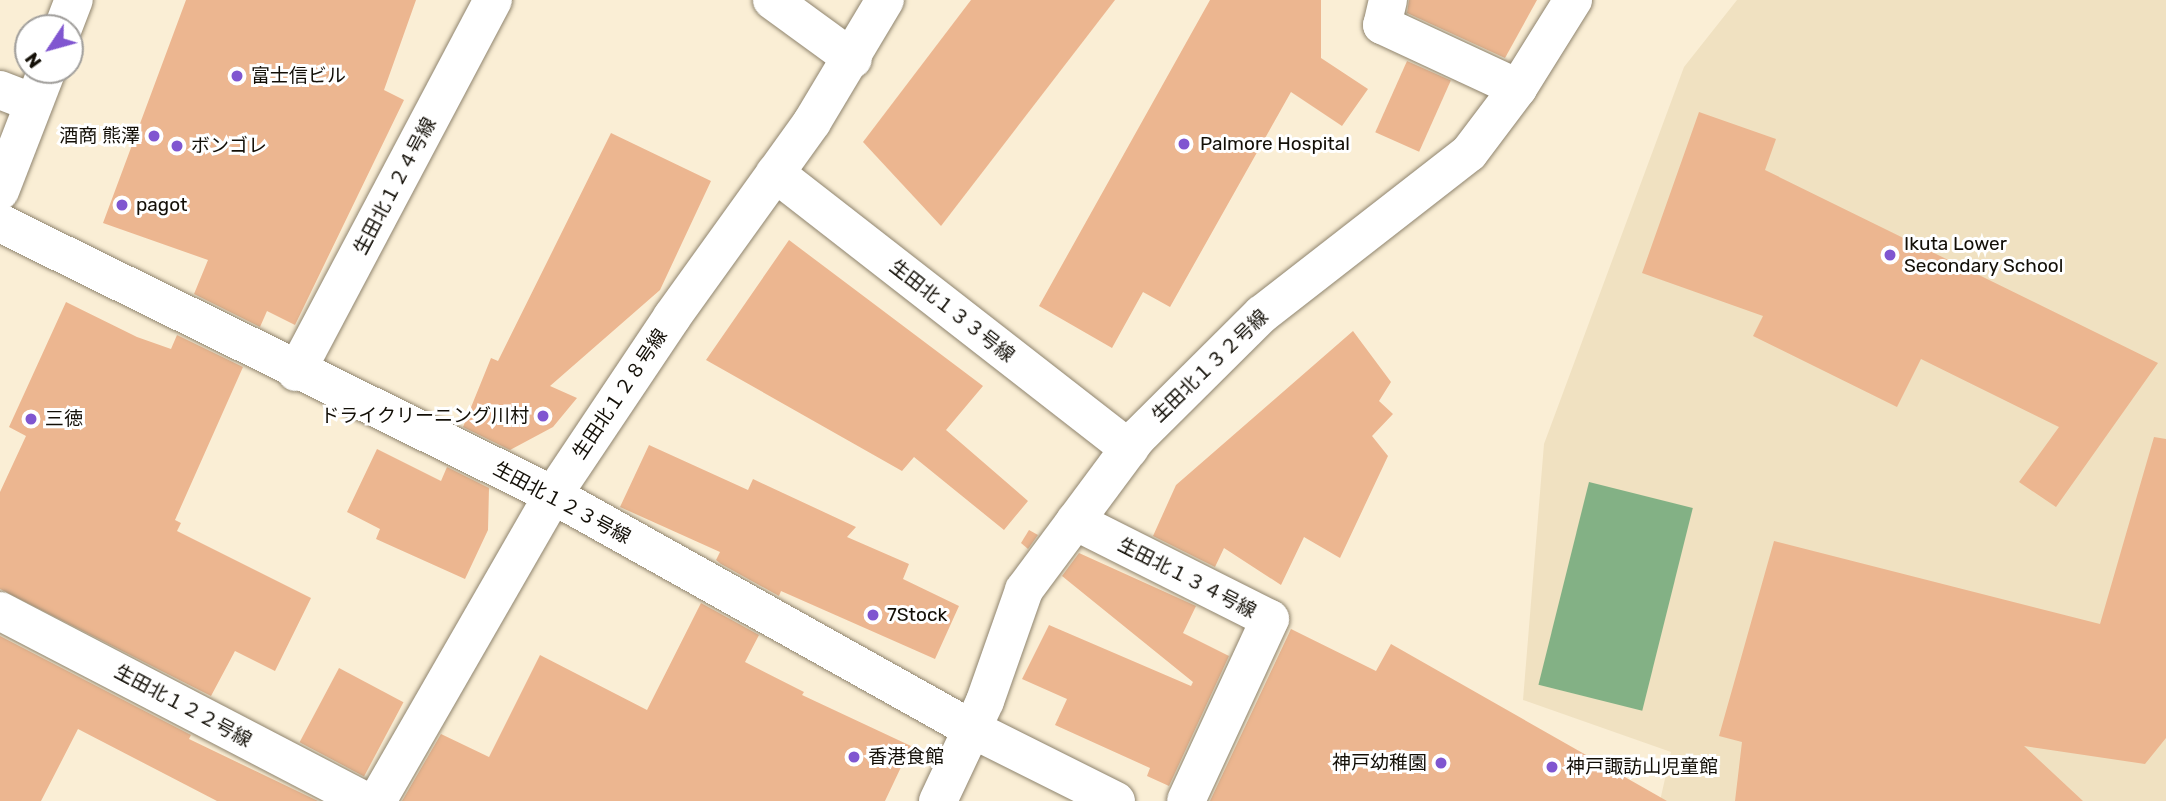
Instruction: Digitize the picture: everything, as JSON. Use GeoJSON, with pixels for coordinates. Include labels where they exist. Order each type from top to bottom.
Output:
{"type":"FeatureCollection","features":[{"type":"Feature","properties":{"kind":"street","name":"生田北１２４号線"},"geometry":{"type":"LineString","coordinates":[[296,372],[493,0]]}},
{"type":"Feature","properties":{"kind":"street"},"geometry":{"type":"LineString","coordinates":[[772,0],[853,58]]}},
{"type":"Feature","properties":{"kind":"street","name":"生田北１２８号線"},"geometry":{"type":"LineString","coordinates":[[376,801],[553,495],[853,58],[885,0]]}},
{"type":"Feature","properties":{"kind":"street"},"geometry":{"type":"LineString","coordinates":[[1388,0],[1382,25],[1518,88]]}},
{"type":"Feature","properties":{"kind":"street","name":"生田北１３２号線"},"geometry":{"type":"LineString","coordinates":[[938,801],[972,729],[1024,590],[1129,449],[1262,314],[1469,153],[1518,88],[1573,0]]}},
{"type":"Feature","properties":{"kind":"street"},"geometry":{"type":"LineString","coordinates":[[0,191],[27,88]]}},
{"type":"Feature","properties":{"kind":"street","name":"生田北１３３号線"},"geometry":{"type":"LineString","coordinates":[[775,173],[1129,449]]}},
{"type":"Feature","properties":{"kind":"street","name":"生田北１２３号線"},"geometry":{"type":"LineString","coordinates":[[0,223],[296,372],[553,495],[972,729],[1116,801]]}},
{"type":"Feature","properties":{"kind":"street","name":"生田北１３４号線"},"geometry":{"type":"LineString","coordinates":[[1075,521],[1270,620],[1186,801]]}},
{"type":"Feature","properties":{"kind":"street","name":"生田北１２２号線"},"geometry":{"type":"LineString","coordinates":[[0,611],[365,801]]}},
{"type":"Feature","properties":{"kind":"shaded area","name":"Ikuta Lower Secondary School"},"geometry":{"type":"Polygon","coordinates":[[[1737,0],[2166,0],[2166,801],[1660,801],[1671,752],[1523,700],[1544,444],[1684,67],[1737,0]]]}},
{"type":"Feature","properties":{"kind":"shaded area"},"geometry":{"type":"Polygon","coordinates":[[[1589,482],[1693,508],[1642,711],[1538,685],[1589,482]]]}},
{"type":"Feature","properties":{"kind":"building"},"geometry":{"type":"Polygon","coordinates":[[[186,0],[416,0],[384,90],[404,100],[295,325],[267,311],[260,327],[194,294],[208,260],[103,223],[186,0]]]}},
{"type":"Feature","properties":{"kind":"building"},"geometry":{"type":"Polygon","coordinates":[[[971,0],[1115,0],[941,226],[863,142],[971,0]]]}},
{"type":"Feature","properties":{"kind":"building"},"geometry":{"type":"Polygon","coordinates":[[[1210,0],[1321,0],[1321,58],[1368,89],[1342,126],[1291,92],[1170,307],[1143,292],[1112,348],[1039,306],[1210,0]]]}},
{"type":"Feature","properties":{"kind":"building"},"geometry":{"type":"Polygon","coordinates":[[[1409,0],[1537,0],[1505,58],[1407,13],[1409,0]]]}},
{"type":"Feature","properties":{"kind":"building"},"geometry":{"type":"Polygon","coordinates":[[[1407,61],[1451,81],[1419,152],[1375,132],[1407,61]]]}},
{"type":"Feature","properties":{"kind":"building"},"geometry":{"type":"Polygon","coordinates":[[[1699,112],[1776,139],[1765,170],[2158,363],[2056,507],[2019,482],[2059,427],[1921,359],[1897,407],[1753,336],[1763,316],[1642,273],[1699,112]]]}},
{"type":"Feature","properties":{"kind":"building"},"geometry":{"type":"Polygon","coordinates":[[[611,133],[711,181],[660,290],[550,386],[577,398],[553,427],[510,450],[463,427],[491,358],[498,361],[611,133]]]}},
{"type":"Feature","properties":{"kind":"building"},"geometry":{"type":"Polygon","coordinates":[[[789,240],[983,386],[946,430],[1028,501],[1004,530],[914,457],[902,471],[706,360],[789,240]]]}},
{"type":"Feature","properties":{"kind":"building"},"geometry":{"type":"Polygon","coordinates":[[[66,302],[137,337],[171,349],[177,335],[243,367],[175,520],[181,523],[177,531],[311,598],[275,671],[235,651],[211,696],[0,589],[0,492],[26,436],[9,427],[66,302]]]}},
{"type":"Feature","properties":{"kind":"building"},"geometry":{"type":"Polygon","coordinates":[[[1353,331],[1391,382],[1379,401],[1393,414],[1372,436],[1388,456],[1340,558],[1304,537],[1281,585],[1224,548],[1215,567],[1153,536],[1176,485],[1353,331]]]}},
{"type":"Feature","properties":{"kind":"building"},"geometry":{"type":"Polygon","coordinates":[[[2154,437],[2166,439],[2166,738],[2145,764],[2024,746],[2083,801],[1735,801],[1742,742],[1719,736],[1774,541],[2100,624],[2154,437]]]}},
{"type":"Feature","properties":{"kind":"building"},"geometry":{"type":"Polygon","coordinates":[[[649,445],[748,490],[753,479],[856,527],[847,537],[909,564],[903,579],[959,606],[935,659],[781,591],[779,596],[721,564],[716,560],[720,552],[620,507],[649,445]]]}},
{"type":"Feature","properties":{"kind":"building"},"geometry":{"type":"Polygon","coordinates":[[[377,449],[441,481],[447,467],[489,488],[488,530],[465,579],[376,539],[380,529],[347,512],[377,449]]]}},
{"type":"Feature","properties":{"kind":"building"},"geometry":{"type":"Polygon","coordinates":[[[1029,530],[1038,535],[1028,549],[1021,543],[1029,530]]]}},
{"type":"Feature","properties":{"kind":"building"},"geometry":{"type":"Polygon","coordinates":[[[1079,553],[1196,606],[1183,633],[1229,656],[1169,786],[1147,776],[1150,768],[1055,725],[1067,699],[1022,679],[1049,625],[1191,686],[1193,682],[1062,576],[1079,553]]]}},
{"type":"Feature","properties":{"kind":"building"},"geometry":{"type":"Polygon","coordinates":[[[701,603],[759,635],[745,662],[804,692],[802,695],[911,746],[885,801],[402,801],[441,734],[489,757],[540,655],[647,710],[701,603]]]}},
{"type":"Feature","properties":{"kind":"building"},"geometry":{"type":"Polygon","coordinates":[[[1291,629],[1376,671],[1391,644],[1667,801],[1210,801],[1291,629]]]}},
{"type":"Feature","properties":{"kind":"building"},"geometry":{"type":"Polygon","coordinates":[[[0,636],[191,735],[189,739],[318,801],[217,801],[78,729],[41,801],[0,801],[0,636]]]}},
{"type":"Feature","properties":{"kind":"building"},"geometry":{"type":"Polygon","coordinates":[[[339,668],[403,702],[364,776],[300,742],[339,668]]]}},
{"type":"Feature","properties":{"kind":"place","name":"富士信ビル"},"geometry":{"type":"Point","coordinates":[237,76]}},
{"type":"Feature","properties":{"kind":"place","name":"酒商 熊澤"},"geometry":{"type":"Point","coordinates":[154,136]}},
{"type":"Feature","properties":{"kind":"place","name":"Palmore Hospital"},"geometry":{"type":"Point","coordinates":[1184,144]}},
{"type":"Feature","properties":{"kind":"place","name":"ボンゴレ"},"geometry":{"type":"Point","coordinates":[177,146]}},
{"type":"Feature","properties":{"kind":"place","name":"pagot"},"geometry":{"type":"Point","coordinates":[122,205]}},
{"type":"Feature","properties":{"kind":"place","name":"Ikuta Lower Secondary School"},"geometry":{"type":"Point","coordinates":[1890,255]}},
{"type":"Feature","properties":{"kind":"place","name":"ドライクリーニング川村"},"geometry":{"type":"Point","coordinates":[543,416]}},
{"type":"Feature","properties":{"kind":"place","name":"三徳"},"geometry":{"type":"Point","coordinates":[31,419]}},
{"type":"Feature","properties":{"kind":"place","name":"7Stock"},"geometry":{"type":"Point","coordinates":[873,615]}},
{"type":"Feature","properties":{"kind":"place","name":"香港食館"},"geometry":{"type":"Point","coordinates":[854,757]}},
{"type":"Feature","properties":{"kind":"place","name":"神戸幼稚園"},"geometry":{"type":"Point","coordinates":[1441,763]}},
{"type":"Feature","properties":{"kind":"place","name":"神戸諏訪山児童館"},"geometry":{"type":"Point","coordinates":[1552,767]}}]}
